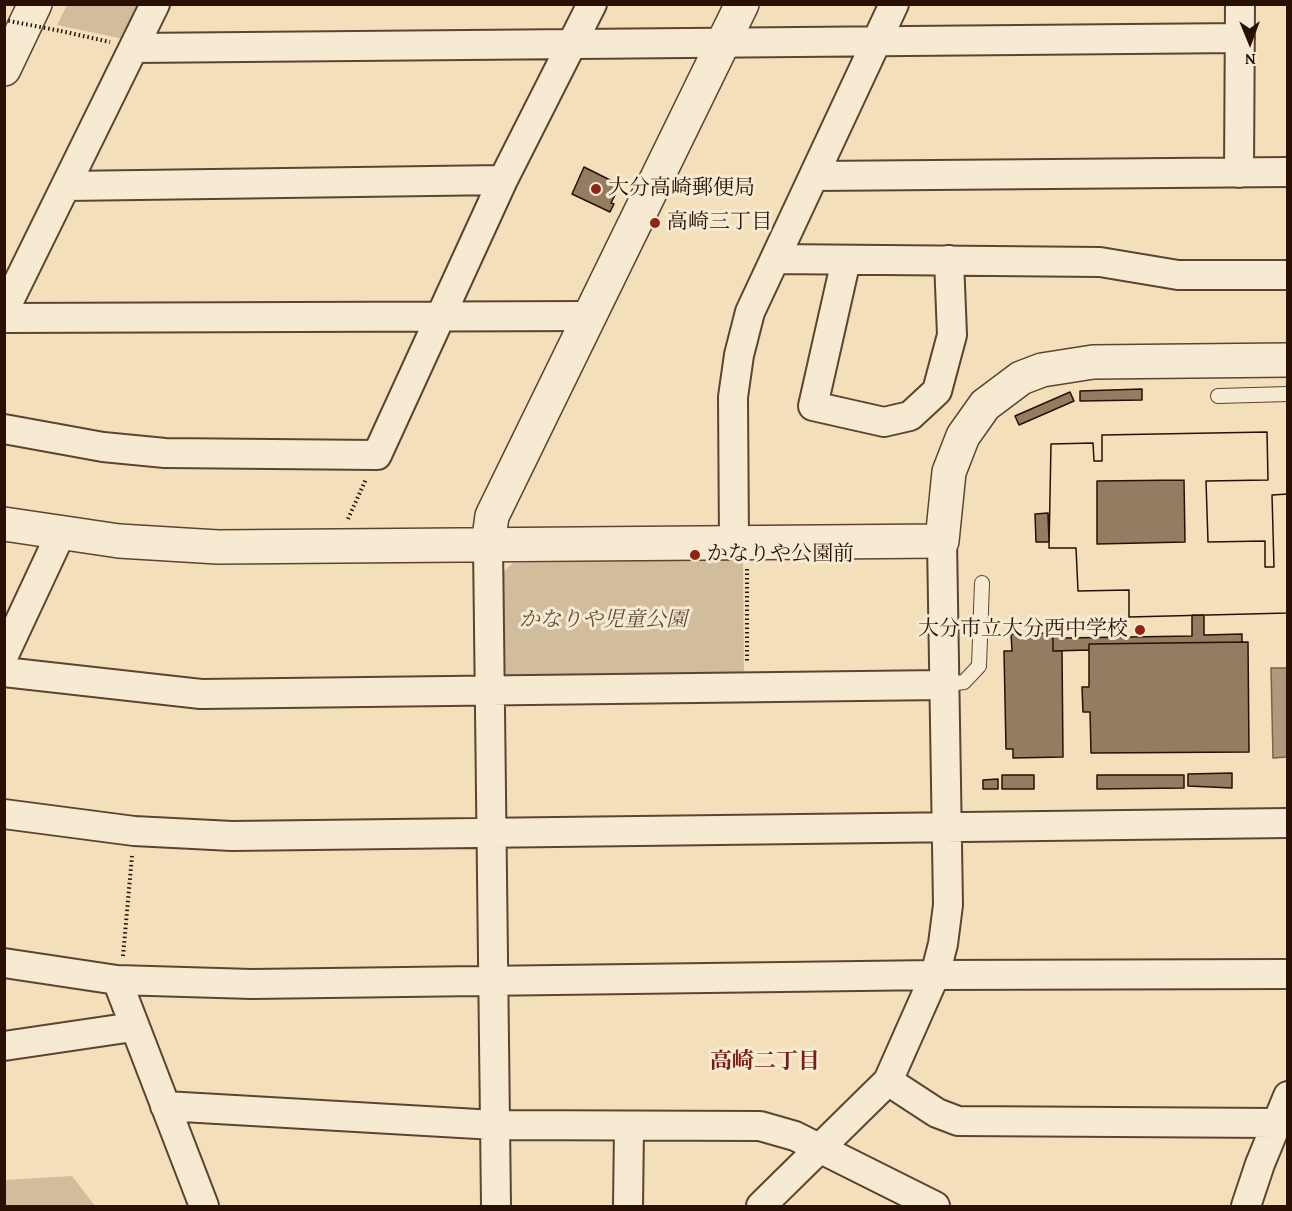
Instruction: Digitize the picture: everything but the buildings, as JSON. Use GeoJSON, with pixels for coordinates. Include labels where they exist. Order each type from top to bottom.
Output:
{"type":"FeatureCollection","features":[{"type":"Feature","properties":{"kind":"street"},"geometry":{"type":"LineString","coordinates":[[4,69],[36,4]]}},
{"type":"Feature","properties":{"kind":"street"},"geometry":{"type":"LineString","coordinates":[[4,311],[155,4]]}},
{"type":"Feature","properties":{"kind":"street"},"geometry":{"type":"LineString","coordinates":[[4,429],[103,447],[165,453],[377,455],[503,180],[592,4]]}},
{"type":"Feature","properties":{"kind":"street"},"geometry":{"type":"LineString","coordinates":[[496,1206],[488,545],[492,516],[742,4]]}},
{"type":"Feature","properties":{"kind":"street"},"geometry":{"type":"LineString","coordinates":[[740,551],[733,397],[735,374],[750,312],[879,41],[894,4]]}},
{"type":"Feature","properties":{"kind":"street"},"geometry":{"type":"LineString","coordinates":[[1239,173],[1240,4]]}},
{"type":"Feature","properties":{"kind":"street"},"geometry":{"type":"LineString","coordinates":[[134,48],[1240,38]]}},
{"type":"Feature","properties":{"kind":"street"},"geometry":{"type":"LineString","coordinates":[[814,176],[1287,172]]}},
{"type":"Feature","properties":{"kind":"street"},"geometry":{"type":"LineString","coordinates":[[66,186],[503,180]]}},
{"type":"Feature","properties":{"kind":"street"},"geometry":{"type":"LineString","coordinates":[[775,259],[1100,262],[1178,275],[1287,275]]}},
{"type":"Feature","properties":{"kind":"street"},"geometry":{"type":"LineString","coordinates":[[846,260],[813,406],[884,422],[910,416],[937,391],[952,335],[949,260]]}},
{"type":"Feature","properties":{"kind":"street"},"geometry":{"type":"LineString","coordinates":[[4,318],[591,315]]}},
{"type":"Feature","properties":{"kind":"street"},"geometry":{"type":"LineString","coordinates":[[761,1206],[888,1081],[935,975],[943,944],[948,905],[942,685],[942,541],[949,472],[963,436],[985,405],[1021,378],[1042,370],[1093,362],[1287,360]]}},
{"type":"Feature","properties":{"kind":"street"},"geometry":{"type":"LineString","coordinates":[[4,524],[119,541],[218,547],[488,545],[740,551],[942,541]]}},
{"type":"Feature","properties":{"kind":"street"},"geometry":{"type":"LineString","coordinates":[[4,655],[61,533]]}},
{"type":"Feature","properties":{"kind":"street"},"geometry":{"type":"LineString","coordinates":[[4,672],[201,694],[942,685]]}},
{"type":"Feature","properties":{"kind":"street"},"geometry":{"type":"LineString","coordinates":[[4,814],[134,831],[232,836],[1287,823]]}},
{"type":"Feature","properties":{"kind":"street"},"geometry":{"type":"LineString","coordinates":[[4,963],[252,984],[935,975],[1287,974]]}},
{"type":"Feature","properties":{"kind":"street"},"geometry":{"type":"LineString","coordinates":[[119,973],[133,1028],[204,1206]]}},
{"type":"Feature","properties":{"kind":"street"},"geometry":{"type":"LineString","coordinates":[[4,1046],[133,1028]]}},
{"type":"Feature","properties":{"kind":"street"},"geometry":{"type":"LineString","coordinates":[[888,1081],[937,1113],[958,1121],[1275,1123]]}},
{"type":"Feature","properties":{"kind":"street"},"geometry":{"type":"LineString","coordinates":[[1246,1206],[1275,1123],[1287,1096]]}},
{"type":"Feature","properties":{"kind":"street"},"geometry":{"type":"LineString","coordinates":[[165,1106],[495,1125],[760,1126],[787,1133],[935,1206]]}},
{"type":"Feature","properties":{"kind":"street"},"geometry":{"type":"LineString","coordinates":[[628,1206],[629,1127]]}},
{"type":"Feature","properties":{"kind":"lane"},"geometry":{"type":"LineString","coordinates":[[1218,396],[1287,394]]}},
{"type":"Feature","properties":{"kind":"lane"},"geometry":{"type":"LineString","coordinates":[[942,685],[964,682],[980,666],[982,583]]}},
{"type":"Feature","properties":{"kind":"path"},"geometry":{"type":"LineString","coordinates":[[4,20],[134,48]]}},
{"type":"Feature","properties":{"kind":"path"},"geometry":{"type":"LineString","coordinates":[[344,528],[377,455]]}},
{"type":"Feature","properties":{"kind":"path"},"geometry":{"type":"LineString","coordinates":[[740,551],[747,688]]}},
{"type":"Feature","properties":{"kind":"path"},"geometry":{"type":"LineString","coordinates":[[119,973],[134,831]]}},
{"type":"Feature","properties":{"kind":"green space"},"geometry":{"type":"Polygon","coordinates":[[[67,5],[141,5],[124,39],[57,25],[67,5]]]}},
{"type":"Feature","properties":{"kind":"green space","name":"かなりや児童公園"},"geometry":{"type":"Polygon","coordinates":[[[743,559],[744,679],[512,681],[502,670],[502,573],[513,563],[743,559]]]}},
{"type":"Feature","properties":{"kind":"green space"},"geometry":{"type":"Polygon","coordinates":[[[72,1176],[95,1206],[5,1206],[5,1180],[72,1176]]]}},
{"type":"Feature","properties":{"kind":"shaded area"},"geometry":{"type":"Polygon","coordinates":[[[1271,668],[1287,668],[1287,757],[1273,758],[1271,668]]]}},
{"type":"Feature","properties":{"kind":"place","name":"大分高崎郵便局"},"geometry":{"type":"Point","coordinates":[596,189]}},
{"type":"Feature","properties":{"kind":"place","name":"高崎三丁目"},"geometry":{"type":"Point","coordinates":[655,223]}},
{"type":"Feature","properties":{"kind":"place","name":"かなりや公園前"},"geometry":{"type":"Point","coordinates":[695,555]}},
{"type":"Feature","properties":{"kind":"place","name":"大分市立大分西中学校"},"geometry":{"type":"Point","coordinates":[1140,630]}},
{"type":"Feature","properties":{"kind":"district","name":"高崎二丁目"},"geometry":{"type":"Point","coordinates":[765,1062]}}]}
